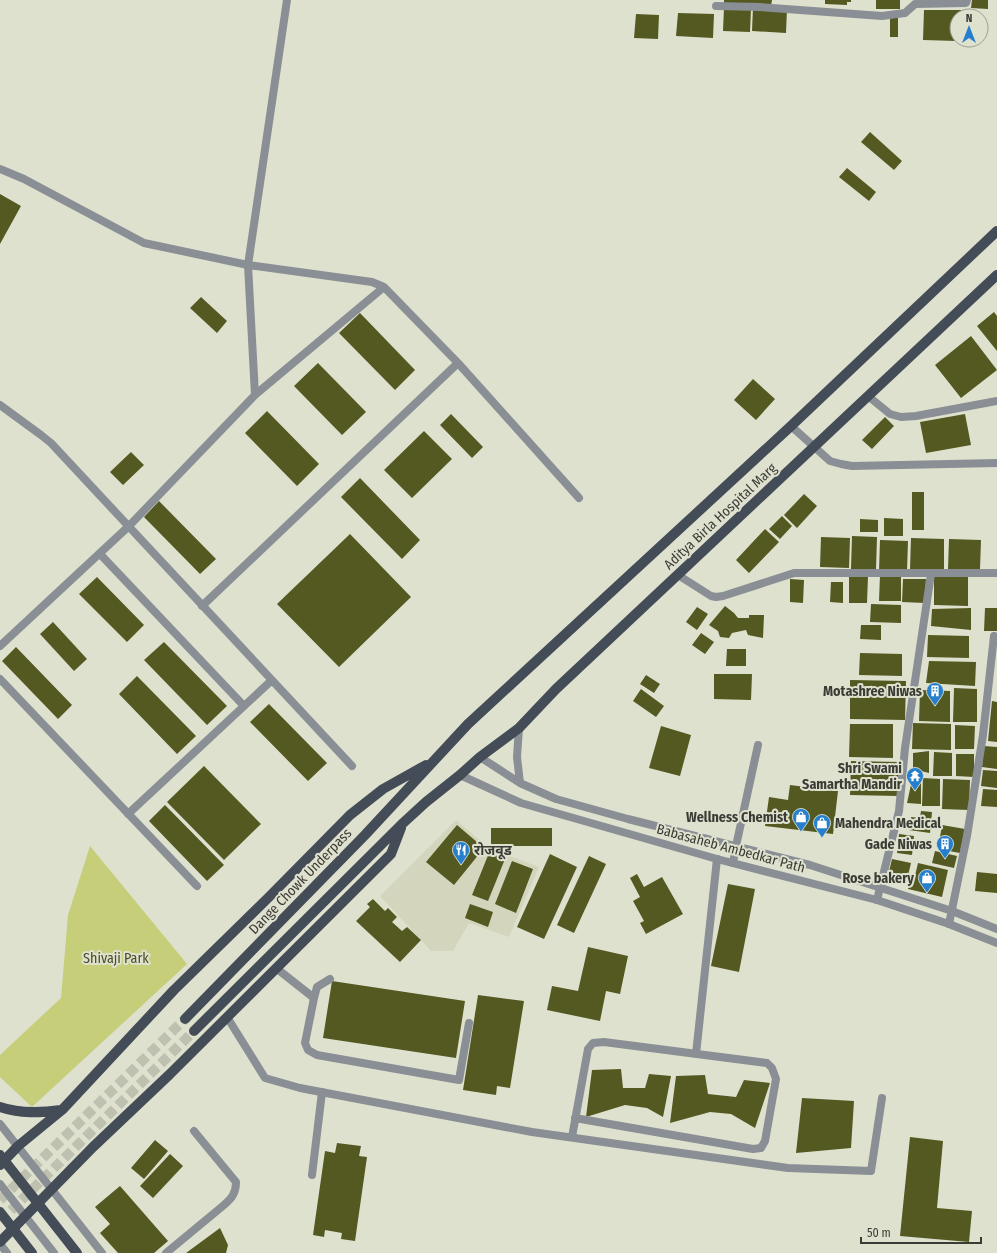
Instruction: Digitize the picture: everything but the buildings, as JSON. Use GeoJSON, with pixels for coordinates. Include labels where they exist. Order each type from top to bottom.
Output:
{"type":"FeatureCollection","features":[{"type":"Feature","properties":{"kind":"main road","name":"Aditya Birla Hospital Marg"},"geometry":{"type":"LineString","coordinates":[[433,761],[468,724],[792,426],[997,231]]}},
{"type":"Feature","properties":{"kind":"main road","name":"Aditya Birla Hospital Marg"},"geometry":{"type":"LineString","coordinates":[[402,824],[480,756],[519,728],[556,689],[997,275]]}},
{"type":"Feature","properties":{"kind":"main road","name":"Dange Chowk Underpass"},"geometry":{"type":"LineString","coordinates":[[185,1019],[365,835],[433,761]]}},
{"type":"Feature","properties":{"kind":"main road"},"geometry":{"type":"LineString","coordinates":[[0,1164],[18,1146],[62,1110],[174,990],[350,815],[383,789],[433,761]]}},
{"type":"Feature","properties":{"kind":"main road"},"geometry":{"type":"LineString","coordinates":[[0,1243],[93,1147],[116,1127],[391,854],[402,824]]}},
{"type":"Feature","properties":{"kind":"main road"},"geometry":{"type":"LineString","coordinates":[[194,1031],[402,824]]}},
{"type":"Feature","properties":{"kind":"main road"},"geometry":{"type":"LineString","coordinates":[[0,1107],[25,1113],[44,1113],[62,1110]]}},
{"type":"Feature","properties":{"kind":"main road"},"geometry":{"type":"LineString","coordinates":[[0,1155],[77,1253]]}},
{"type":"Feature","properties":{"kind":"main road"},"geometry":{"type":"LineString","coordinates":[[0,1212],[32,1253]]}},
{"type":"Feature","properties":{"kind":"street"},"geometry":{"type":"LineString","coordinates":[[255,395],[248,265],[287,0]]}},
{"type":"Feature","properties":{"kind":"street"},"geometry":{"type":"LineString","coordinates":[[716,6],[760,7],[882,16],[905,12],[915,4],[966,3],[967,0]]}},
{"type":"Feature","properties":{"kind":"street"},"geometry":{"type":"LineString","coordinates":[[1,172],[24,179],[144,243],[248,265],[372,282],[384,287],[458,363],[579,498]]}},
{"type":"Feature","properties":{"kind":"street"},"geometry":{"type":"LineString","coordinates":[[0,646],[129,526],[255,395],[384,287]]}},
{"type":"Feature","properties":{"kind":"street"},"geometry":{"type":"LineString","coordinates":[[202,606],[458,363]]}},
{"type":"Feature","properties":{"kind":"street"},"geometry":{"type":"LineString","coordinates":[[868,396],[890,414],[901,417],[916,416],[997,401]]}},
{"type":"Feature","properties":{"kind":"street"},"geometry":{"type":"LineString","coordinates":[[0,404],[50,443],[352,766]]}},
{"type":"Feature","properties":{"kind":"street"},"geometry":{"type":"LineString","coordinates":[[792,426],[830,461],[846,465],[997,463]]}},
{"type":"Feature","properties":{"kind":"street"},"geometry":{"type":"LineString","coordinates":[[100,554],[244,706]]}},
{"type":"Feature","properties":{"kind":"street"},"geometry":{"type":"LineString","coordinates":[[678,575],[711,596],[716,597],[794,573],[997,573]]}},
{"type":"Feature","properties":{"kind":"street"},"geometry":{"type":"LineString","coordinates":[[877,900],[899,811],[905,748],[931,574]]}},
{"type":"Feature","properties":{"kind":"street"},"geometry":{"type":"LineString","coordinates":[[949,924],[967,836],[983,735],[994,636]]}},
{"type":"Feature","properties":{"kind":"street"},"geometry":{"type":"LineString","coordinates":[[0,679],[197,886]]}},
{"type":"Feature","properties":{"kind":"street"},"geometry":{"type":"LineString","coordinates":[[128,814],[272,680]]}},
{"type":"Feature","properties":{"kind":"street"},"geometry":{"type":"LineString","coordinates":[[519,728],[517,757],[520,783]]}},
{"type":"Feature","properties":{"kind":"street"},"geometry":{"type":"LineString","coordinates":[[733,863],[758,745]]}},
{"type":"Feature","properties":{"kind":"street","name":"Babasaheb Ambedkar Path"},"geometry":{"type":"LineString","coordinates":[[480,756],[520,783],[556,799],[810,865],[952,911],[997,929]]}},
{"type":"Feature","properties":{"kind":"street","name":"Babasaheb Ambedkar Path"},"geometry":{"type":"LineString","coordinates":[[460,775],[521,804],[717,859],[877,900],[949,924],[997,943]]}},
{"type":"Feature","properties":{"kind":"street"},"geometry":{"type":"LineString","coordinates":[[696,1054],[717,859]]}},
{"type":"Feature","properties":{"kind":"street"},"geometry":{"type":"LineString","coordinates":[[276,968],[314,998]]}},
{"type":"Feature","properties":{"kind":"street"},"geometry":{"type":"LineString","coordinates":[[330,979],[317,987],[305,1042],[308,1050],[317,1055],[459,1080],[469,1023]]}},
{"type":"Feature","properties":{"kind":"street"},"geometry":{"type":"LineString","coordinates":[[227,1017],[265,1078],[300,1088],[532,1132],[788,1168],[871,1171],[882,1098]]}},
{"type":"Feature","properties":{"kind":"street"},"geometry":{"type":"LineString","coordinates":[[572,1137],[575,1118],[588,1049],[593,1043],[604,1042],[767,1064],[772,1068],[776,1079],[765,1141],[761,1148],[753,1149],[575,1118]]}},
{"type":"Feature","properties":{"kind":"street"},"geometry":{"type":"LineString","coordinates":[[312,1175],[322,1092]]}},
{"type":"Feature","properties":{"kind":"street"},"geometry":{"type":"LineString","coordinates":[[0,1124],[102,1253]]}},
{"type":"Feature","properties":{"kind":"street"},"geometry":{"type":"LineString","coordinates":[[166,1253],[230,1200],[236,1191],[236,1182],[194,1131]]}},
{"type":"Feature","properties":{"kind":"street"},"geometry":{"type":"LineString","coordinates":[[0,1184],[54,1253]]}},
{"type":"Feature","properties":{"kind":"street"},"geometry":{"type":"LineString","coordinates":[[0,1243],[7,1253]]}},
{"type":"Feature","properties":{"kind":"shaded area"},"geometry":{"type":"Polygon","coordinates":[[[456,820],[489,848],[539,867],[509,937],[469,923],[453,951],[431,951],[380,896],[456,820]]]}},
{"type":"Feature","properties":{"kind":"green space","name":"Shivaji Park"},"geometry":{"type":"Polygon","coordinates":[[[90,846],[187,964],[32,1107],[0,1077],[0,1055],[61,998],[68,915],[90,846]]]}},
{"type":"Feature","properties":{"kind":"tunnel"},"geometry":{"type":"LineString","coordinates":[[0,1200],[185,1019]]}},
{"type":"Feature","properties":{"kind":"tunnel"},"geometry":{"type":"LineString","coordinates":[[0,1221],[194,1031]]}},
{"type":"Feature","properties":{"kind":"place","name":"Motashree Niwas"},"geometry":{"type":"Point","coordinates":[935,706]}},
{"type":"Feature","properties":{"kind":"place","name":"Shri Swami Samartha Mandir"},"geometry":{"type":"Point","coordinates":[915,791]}},
{"type":"Feature","properties":{"kind":"place","name":"Wellness Chemist"},"geometry":{"type":"Point","coordinates":[801,832]}},
{"type":"Feature","properties":{"kind":"place","name":"Mahendra Medical"},"geometry":{"type":"Point","coordinates":[822,838]}},
{"type":"Feature","properties":{"kind":"place","name":"Gade Niwas"},"geometry":{"type":"Point","coordinates":[945,859]}},
{"type":"Feature","properties":{"kind":"place","name":"रोजवूड"},"geometry":{"type":"Point","coordinates":[461,865]}},
{"type":"Feature","properties":{"kind":"place","name":"Rose bakery"},"geometry":{"type":"Point","coordinates":[927,893]}}]}
